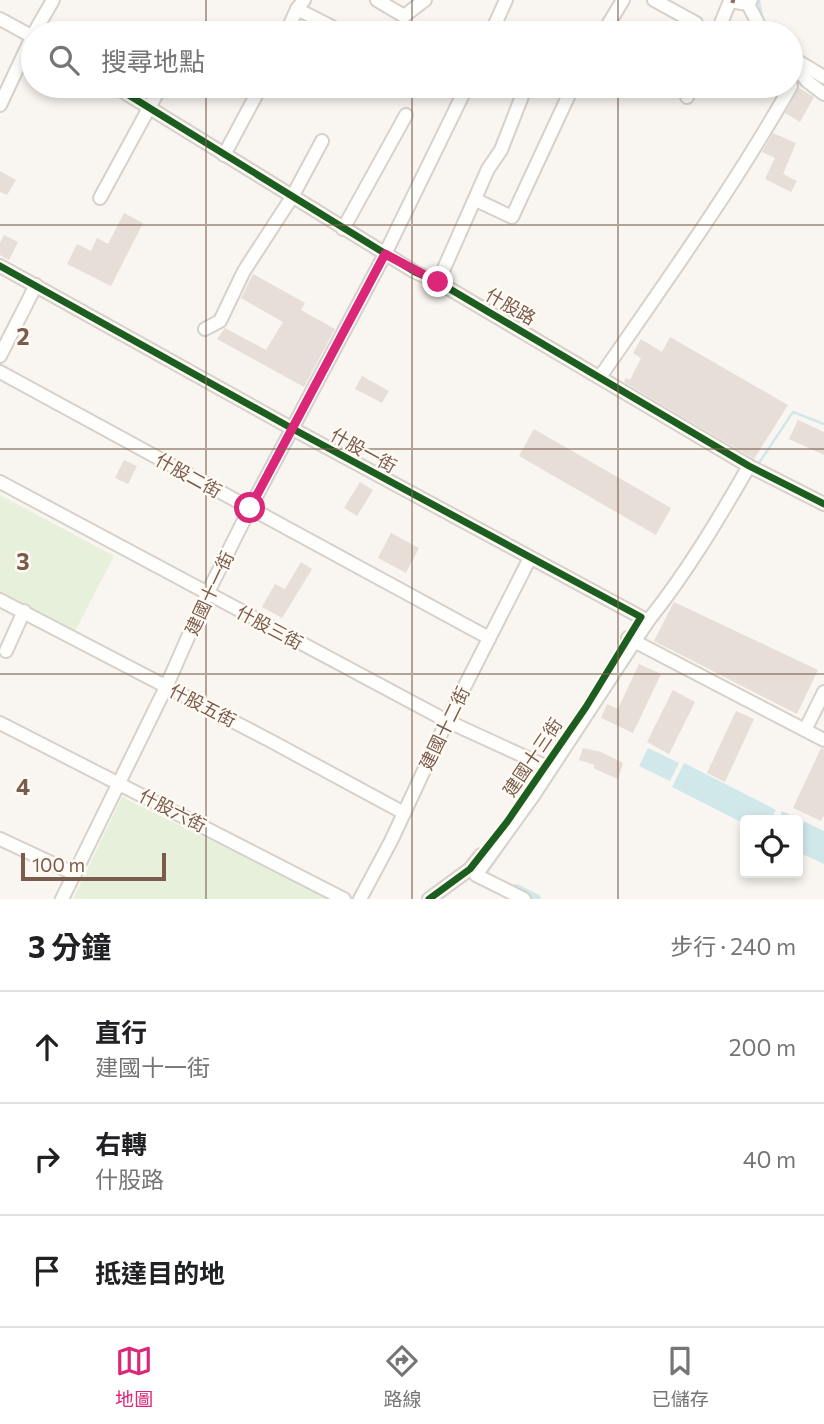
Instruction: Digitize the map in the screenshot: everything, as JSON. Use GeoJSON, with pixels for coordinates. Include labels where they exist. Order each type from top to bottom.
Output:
{"type":"FeatureCollection","features":[{"type":"Feature","properties":{"kind":"street"},"geometry":{"type":"LineString","coordinates":[[41,21],[53,0]]}},
{"type":"Feature","properties":{"kind":"street"},"geometry":{"type":"LineString","coordinates":[[377,0],[404,16],[425,0]]}},
{"type":"Feature","properties":{"kind":"street"},"geometry":{"type":"LineString","coordinates":[[496,21],[506,0]]}},
{"type":"Feature","properties":{"kind":"street"},"geometry":{"type":"LineString","coordinates":[[610,21],[623,0]]}},
{"type":"Feature","properties":{"kind":"street"},"geometry":{"type":"LineString","coordinates":[[654,0],[691,21]]}},
{"type":"Feature","properties":{"kind":"street"},"geometry":{"type":"LineString","coordinates":[[722,21],[730,1],[749,2],[758,21]]}},
{"type":"Feature","properties":{"kind":"street"},"geometry":{"type":"LineString","coordinates":[[291,21],[300,5],[325,21]]}},
{"type":"Feature","properties":{"kind":"street"},"geometry":{"type":"LineString","coordinates":[[0,19],[21,29]]}},
{"type":"Feature","properties":{"kind":"street"},"geometry":{"type":"LineString","coordinates":[[0,105],[21,60]]}},
{"type":"Feature","properties":{"kind":"street"},"geometry":{"type":"LineString","coordinates":[[803,66],[824,78]]}},
{"type":"Feature","properties":{"kind":"street"},"geometry":{"type":"LineString","coordinates":[[803,74],[807,81],[824,94]]}},
{"type":"Feature","properties":{"kind":"street","name":"什股路"},"geometry":{"type":"LineString","coordinates":[[134,98],[385,254],[438,282],[749,466],[824,503]]}},
{"type":"Feature","properties":{"kind":"street"},"geometry":{"type":"LineString","coordinates":[[100,198],[155,98]]}},
{"type":"Feature","properties":{"kind":"street"},"geometry":{"type":"LineString","coordinates":[[224,155],[255,98]]}},
{"type":"Feature","properties":{"kind":"street","name":"建國十一街"},"geometry":{"type":"LineString","coordinates":[[62,899],[166,687],[207,594],[385,254],[461,98]]}},
{"type":"Feature","properties":{"kind":"street"},"geometry":{"type":"LineString","coordinates":[[438,282],[488,169],[501,150],[521,98]]}},
{"type":"Feature","properties":{"kind":"street"},"geometry":{"type":"LineString","coordinates":[[476,200],[512,217],[567,98]]}},
{"type":"Feature","properties":{"kind":"street"},"geometry":{"type":"LineString","coordinates":[[600,377],[708,222],[753,153],[784,98]]}},
{"type":"Feature","properties":{"kind":"street"},"geometry":{"type":"LineString","coordinates":[[343,229],[406,115]]}},
{"type":"Feature","properties":{"kind":"street"},"geometry":{"type":"LineString","coordinates":[[205,329],[220,321],[244,271],[292,197],[322,141]]}},
{"type":"Feature","properties":{"kind":"street","name":"什股一街"},"geometry":{"type":"LineString","coordinates":[[0,266],[293,429],[645,619]]}},
{"type":"Feature","properties":{"kind":"street"},"geometry":{"type":"LineString","coordinates":[[0,356],[36,285]]}},
{"type":"Feature","properties":{"kind":"street","name":"什股二街"},"geometry":{"type":"LineString","coordinates":[[0,372],[489,638]]}},
{"type":"Feature","properties":{"kind":"street","name":"建國十三街"},"geometry":{"type":"LineString","coordinates":[[429,899],[470,869],[507,822],[645,619],[678,583],[749,466]]}},
{"type":"Feature","properties":{"kind":"street","name":"什股三街"},"geometry":{"type":"LineString","coordinates":[[0,482],[447,721],[545,765]]}},
{"type":"Feature","properties":{"kind":"street","name":"建國十二街"},"geometry":{"type":"LineString","coordinates":[[360,899],[530,558]]}},
{"type":"Feature","properties":{"kind":"street","name":"什股五街"},"geometry":{"type":"LineString","coordinates":[[0,600],[404,813]]}},
{"type":"Feature","properties":{"kind":"street"},"geometry":{"type":"LineString","coordinates":[[6,651],[24,611]]}},
{"type":"Feature","properties":{"kind":"street"},"geometry":{"type":"LineString","coordinates":[[524,899],[476,875],[533,796],[631,640],[824,740]]}},
{"type":"Feature","properties":{"kind":"street"},"geometry":{"type":"LineString","coordinates":[[805,730],[824,692]]}},
{"type":"Feature","properties":{"kind":"street","name":"什股六街"},"geometry":{"type":"LineString","coordinates":[[0,723],[344,899]]}},
{"type":"Feature","properties":{"kind":"street"},"geometry":{"type":"LineString","coordinates":[[0,839],[75,874]]}},
{"type":"Feature","properties":{"kind":"green space"},"geometry":{"type":"Polygon","coordinates":[[[0,495],[114,556],[75,631],[0,592],[0,495]]]}},
{"type":"Feature","properties":{"kind":"green space"},"geometry":{"type":"Polygon","coordinates":[[[122,797],[330,899],[73,899],[122,797]]]}},
{"type":"Feature","properties":{"kind":"water"},"geometry":{"type":"Polygon","coordinates":[[[648,748],[679,763],[670,781],[639,766],[648,748]]]}},
{"type":"Feature","properties":{"kind":"water"},"geometry":{"type":"Polygon","coordinates":[[[684,763],[776,810],[773,815],[740,815],[740,821],[672,787],[684,763]]]}},
{"type":"Feature","properties":{"kind":"water"},"geometry":{"type":"Polygon","coordinates":[[[803,821],[824,831],[824,864],[803,854],[803,821]]]}},
{"type":"Feature","properties":{"kind":"building"},"geometry":{"type":"Polygon","coordinates":[[[803,90],[814,97],[800,122],[785,113],[793,98],[803,98],[803,90]]]}},
{"type":"Feature","properties":{"kind":"building"},"geometry":{"type":"Polygon","coordinates":[[[773,133],[796,143],[783,174],[797,181],[791,192],[765,179],[775,158],[762,152],[773,133]]]}},
{"type":"Feature","properties":{"kind":"building"},"geometry":{"type":"Polygon","coordinates":[[[0,171],[16,180],[7,195],[0,192],[0,171]]]}},
{"type":"Feature","properties":{"kind":"building"},"geometry":{"type":"Polygon","coordinates":[[[124,213],[143,223],[111,286],[67,264],[77,244],[91,251],[97,238],[108,244],[124,213]]]}},
{"type":"Feature","properties":{"kind":"building"},"geometry":{"type":"Polygon","coordinates":[[[4,235],[18,242],[9,260],[0,255],[0,243],[4,235]]]}},
{"type":"Feature","properties":{"kind":"building"},"geometry":{"type":"Polygon","coordinates":[[[253,274],[305,303],[301,310],[335,329],[304,387],[217,339],[225,328],[266,350],[283,322],[241,298],[253,274]]]}},
{"type":"Feature","properties":{"kind":"building"},"geometry":{"type":"Polygon","coordinates":[[[670,337],[788,405],[754,459],[624,382],[626,378],[630,380],[641,358],[633,353],[641,339],[662,352],[670,337]]]}},
{"type":"Feature","properties":{"kind":"building"},"geometry":{"type":"Polygon","coordinates":[[[362,376],[389,391],[382,403],[355,389],[362,376]]]}},
{"type":"Feature","properties":{"kind":"building"},"geometry":{"type":"Polygon","coordinates":[[[798,420],[824,432],[824,455],[789,439],[798,420]]]}},
{"type":"Feature","properties":{"kind":"building"},"geometry":{"type":"Polygon","coordinates":[[[534,429],[671,508],[656,535],[519,456],[534,429]]]}},
{"type":"Feature","properties":{"kind":"building"},"geometry":{"type":"Polygon","coordinates":[[[124,460],[137,466],[128,484],[115,478],[124,460]]]}},
{"type":"Feature","properties":{"kind":"building"},"geometry":{"type":"Polygon","coordinates":[[[360,482],[373,490],[357,516],[344,508],[360,482]]]}},
{"type":"Feature","properties":{"kind":"building"},"geometry":{"type":"Polygon","coordinates":[[[391,533],[419,548],[406,573],[378,558],[391,533]]]}},
{"type":"Feature","properties":{"kind":"building"},"geometry":{"type":"Polygon","coordinates":[[[301,562],[312,569],[282,618],[262,607],[275,584],[285,589],[301,562]]]}},
{"type":"Feature","properties":{"kind":"building"},"geometry":{"type":"Polygon","coordinates":[[[674,602],[818,670],[797,714],[654,641],[674,602]]]}},
{"type":"Feature","properties":{"kind":"building"},"geometry":{"type":"Polygon","coordinates":[[[639,664],[661,674],[633,733],[601,718],[607,704],[618,709],[639,664]]]}},
{"type":"Feature","properties":{"kind":"building"},"geometry":{"type":"Polygon","coordinates":[[[673,690],[695,702],[669,754],[647,742],[673,690]]]}},
{"type":"Feature","properties":{"kind":"building"},"geometry":{"type":"Polygon","coordinates":[[[736,711],[754,719],[725,782],[707,773],[736,711]]]}},
{"type":"Feature","properties":{"kind":"building"},"geometry":{"type":"Polygon","coordinates":[[[583,748],[601,752],[623,763],[618,779],[593,768],[595,765],[579,760],[583,748]]]}},
{"type":"Feature","properties":{"kind":"building"},"geometry":{"type":"Polygon","coordinates":[[[821,748],[824,749],[824,815],[821,821],[793,808],[821,748]]]}},
{"type":"Feature","properties":{"kind":"waterway"},"geometry":{"type":"LineString","coordinates":[[756,0],[759,1],[763,21]]}},
{"type":"Feature","properties":{"kind":"waterway"},"geometry":{"type":"LineString","coordinates":[[757,466],[793,412],[824,424]]}},
{"type":"Feature","properties":{"kind":"waterway"},"geometry":{"type":"LineString","coordinates":[[644,639],[655,621]]}},
{"type":"Feature","properties":{"kind":"waterway"},"geometry":{"type":"LineString","coordinates":[[486,874],[526,816]]}},
{"type":"Feature","properties":{"kind":"waterway"},"geometry":{"type":"LineString","coordinates":[[516,889],[536,899]]}},
{"type":"Feature","properties":{"kind":"marked path"},"geometry":{"type":"LineString","coordinates":[[731,0],[735,1]]}},
{"type":"Feature","properties":{"kind":"cycle path"},"geometry":{"type":"LineString","coordinates":[[133,98],[415,272],[438,282],[749,466],[824,504]]}},
{"type":"Feature","properties":{"kind":"cycle path"},"geometry":{"type":"LineString","coordinates":[[0,266],[293,429],[641,617],[586,707],[507,822],[470,869],[429,899]]}},
{"type":"Feature","properties":{"kind":"route"},"geometry":{"type":"LineString","coordinates":[[250,508],[385,254],[438,282]]}}]}
